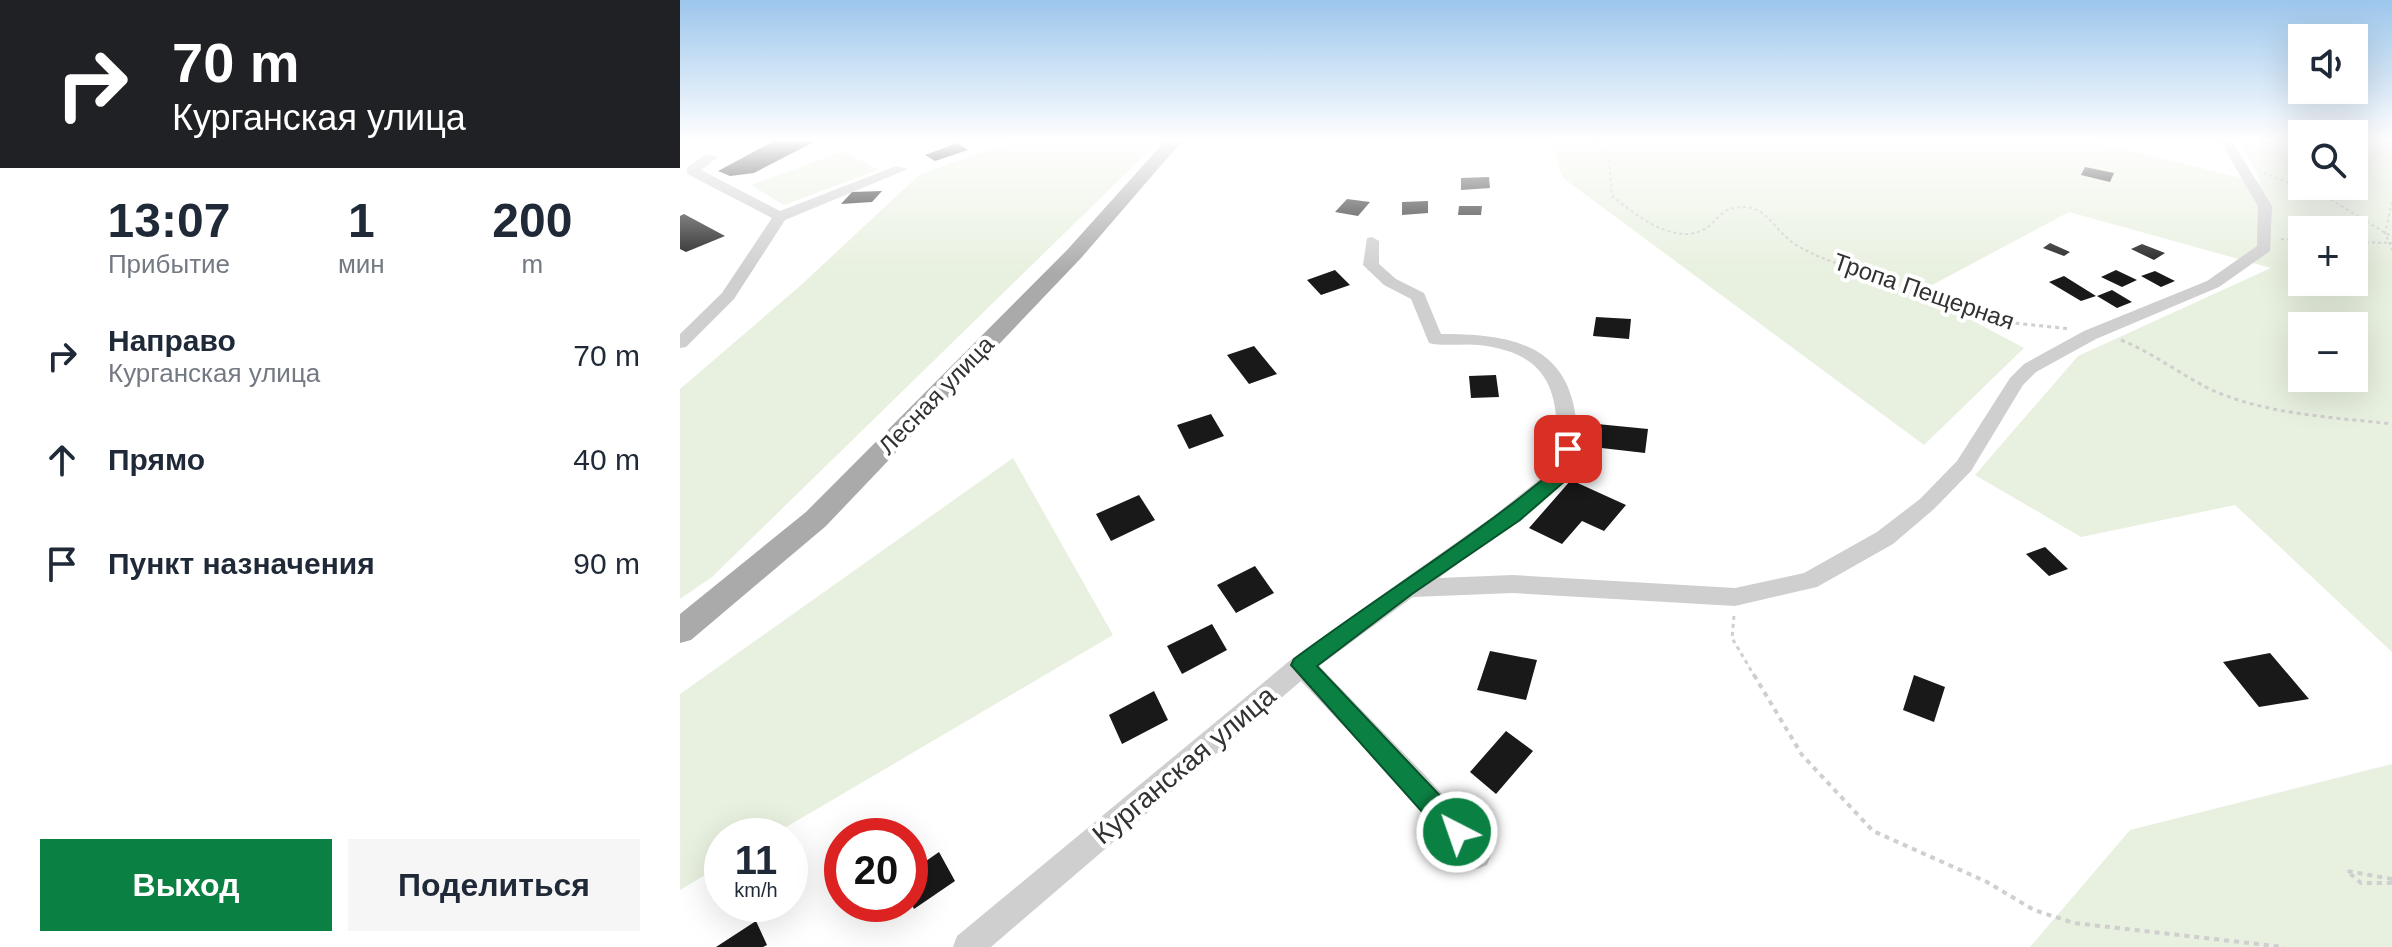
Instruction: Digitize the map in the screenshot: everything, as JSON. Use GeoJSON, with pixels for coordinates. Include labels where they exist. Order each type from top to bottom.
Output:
{"type":"FeatureCollection","features":[{"type":"Feature","properties":{"kind":"main road","name":"Лесная улица"},"geometry":{"type":"LineString","coordinates":[[680,631],[816,519],[1075,253],[1135,185]]}},
{"type":"Feature","properties":{"kind":"street"},"geometry":{"type":"LineString","coordinates":[[719,185],[780,217]]}},
{"type":"Feature","properties":{"kind":"street"},"geometry":{"type":"LineString","coordinates":[[680,343],[728,296],[780,217],[860,185]]}},
{"type":"Feature","properties":{"kind":"street"},"geometry":{"type":"LineString","coordinates":[[1405,588],[1513,584],[1735,597],[1809,581],[1885,538],[1964,466],[2016,382],[2030,368],[2090,335],[2213,284],[2265,248],[2265,206],[2252,185]]}},
{"type":"Feature","properties":{"kind":"street","name":"Курганская улица"},"geometry":{"type":"LineString","coordinates":[[968,947],[1302,665],[1405,588],[1513,515],[1566,469],[1570,429],[1557,375],[1529,351],[1496,343],[1435,339],[1418,296],[1390,282],[1371,265],[1372,241]]}},
{"type":"Feature","properties":{"kind":"street"},"geometry":{"type":"LineString","coordinates":[[1302,665],[1418,786],[1477,855]]}},
{"type":"Feature","properties":{"kind":"path","name":"Тропа Пещерная"},"geometry":{"type":"LineString","coordinates":[[1611,185],[1610,194],[1676,233],[1697,233],[1707,229],[1714,215],[1723,210],[1759,211],[1771,217],[1787,238],[1856,269],[1928,289],[1985,316],[2034,328],[2048,325],[2090,335],[2110,336],[2139,347],[2199,384],[2235,399],[2392,424]]}},
{"type":"Feature","properties":{"kind":"path"},"geometry":{"type":"LineString","coordinates":[[2331,200],[2392,237]]}},
{"type":"Feature","properties":{"kind":"path"},"geometry":{"type":"LineString","coordinates":[[2392,202],[2384,234],[2392,250]]}},
{"type":"Feature","properties":{"kind":"path"},"geometry":{"type":"LineString","coordinates":[[2265,239],[2288,240]]}},
{"type":"Feature","properties":{"kind":"path"},"geometry":{"type":"LineString","coordinates":[[2368,242],[2392,243]]}},
{"type":"Feature","properties":{"kind":"path"},"geometry":{"type":"LineString","coordinates":[[1735,597],[1732,638],[1802,755],[1873,831],[1987,882],[2034,910],[2074,923],[2284,947]]}},
{"type":"Feature","properties":{"kind":"path"},"geometry":{"type":"LineString","coordinates":[[2347,871],[2392,881],[2361,883],[2347,871]]}},
{"type":"Feature","properties":{"kind":"green space"},"geometry":{"type":"Polygon","coordinates":[[[751,185],[837,185],[784,205],[751,185]]]}},
{"type":"Feature","properties":{"kind":"green space"},"geometry":{"type":"Polygon","coordinates":[[[908,185],[1114,185],[712,577],[680,599],[680,389],[800,286],[908,185]]]}},
{"type":"Feature","properties":{"kind":"green space"},"geometry":{"type":"Polygon","coordinates":[[[1573,185],[2288,185],[2288,200],[2368,200],[2368,185],[2392,185],[2392,652],[2235,505],[2081,537],[1975,475],[2078,356],[2271,268],[2069,212],[1919,292],[2024,348],[1924,445],[1573,185]]]}},
{"type":"Feature","properties":{"kind":"green space"},"geometry":{"type":"Polygon","coordinates":[[[1013,458],[1113,635],[802,818],[704,818],[704,876],[680,890],[680,694],[1013,458]]]}},
{"type":"Feature","properties":{"kind":"green space"},"geometry":{"type":"Polygon","coordinates":[[[2392,764],[2392,947],[2030,947],[2130,830],[2392,764]]]}},
{"type":"Feature","properties":{"kind":"building"},"geometry":{"type":"Polygon","coordinates":[[[1461,185],[1490,185],[1490,188],[1461,190],[1461,185]]]}},
{"type":"Feature","properties":{"kind":"building"},"geometry":{"type":"Polygon","coordinates":[[[882,191],[872,202],[841,204],[852,192],[882,191]]]}},
{"type":"Feature","properties":{"kind":"building"},"geometry":{"type":"Polygon","coordinates":[[[1347,199],[1370,202],[1358,216],[1335,212],[1347,199]]]}},
{"type":"Feature","properties":{"kind":"building"},"geometry":{"type":"Polygon","coordinates":[[[1428,201],[1428,213],[1402,215],[1402,202],[1428,201]]]}},
{"type":"Feature","properties":{"kind":"building"},"geometry":{"type":"Polygon","coordinates":[[[1459,206],[1482,206],[1481,215],[1458,215],[1459,206]]]}},
{"type":"Feature","properties":{"kind":"building"},"geometry":{"type":"Polygon","coordinates":[[[684,214],[725,236],[686,252],[680,249],[680,216],[684,214]]]}},
{"type":"Feature","properties":{"kind":"building"},"geometry":{"type":"Polygon","coordinates":[[[2050,243],[2070,252],[2064,256],[2043,248],[2050,243]]]}},
{"type":"Feature","properties":{"kind":"building"},"geometry":{"type":"Polygon","coordinates":[[[2142,244],[2165,253],[2154,260],[2131,249],[2142,244]]]}},
{"type":"Feature","properties":{"kind":"building"},"geometry":{"type":"Polygon","coordinates":[[[1335,270],[1350,285],[1321,295],[1307,280],[1335,270]]]}},
{"type":"Feature","properties":{"kind":"building"},"geometry":{"type":"Polygon","coordinates":[[[2116,270],[2137,280],[2122,287],[2101,277],[2116,270]]]}},
{"type":"Feature","properties":{"kind":"building"},"geometry":{"type":"Polygon","coordinates":[[[2155,271],[2175,281],[2161,287],[2141,276],[2155,271]]]}},
{"type":"Feature","properties":{"kind":"building"},"geometry":{"type":"Polygon","coordinates":[[[2064,276],[2096,296],[2081,301],[2049,282],[2064,276]]]}},
{"type":"Feature","properties":{"kind":"building"},"geometry":{"type":"Polygon","coordinates":[[[2112,290],[2132,302],[2117,308],[2097,296],[2112,290]]]}},
{"type":"Feature","properties":{"kind":"building"},"geometry":{"type":"Polygon","coordinates":[[[1596,317],[1631,319],[1629,339],[1593,336],[1596,317]]]}},
{"type":"Feature","properties":{"kind":"building"},"geometry":{"type":"Polygon","coordinates":[[[1254,346],[1277,374],[1249,384],[1227,355],[1254,346]]]}},
{"type":"Feature","properties":{"kind":"building"},"geometry":{"type":"Polygon","coordinates":[[[1496,375],[1499,397],[1471,398],[1469,376],[1496,375]]]}},
{"type":"Feature","properties":{"kind":"building"},"geometry":{"type":"Polygon","coordinates":[[[1211,414],[1224,436],[1189,449],[1177,425],[1211,414]]]}},
{"type":"Feature","properties":{"kind":"building"},"geometry":{"type":"Polygon","coordinates":[[[1597,424],[1648,429],[1645,453],[1593,447],[1597,424]]]}},
{"type":"Feature","properties":{"kind":"building"},"geometry":{"type":"Polygon","coordinates":[[[1571,480],[1626,505],[1604,531],[1582,521],[1562,544],[1529,528],[1571,480]]]}},
{"type":"Feature","properties":{"kind":"building"},"geometry":{"type":"Polygon","coordinates":[[[1139,495],[1155,520],[1111,541],[1096,514],[1139,495]]]}},
{"type":"Feature","properties":{"kind":"building"},"geometry":{"type":"Polygon","coordinates":[[[2045,547],[2068,569],[2049,576],[2026,554],[2045,547]]]}},
{"type":"Feature","properties":{"kind":"building"},"geometry":{"type":"Polygon","coordinates":[[[1255,566],[1274,593],[1236,613],[1217,585],[1255,566]]]}},
{"type":"Feature","properties":{"kind":"building"},"geometry":{"type":"Polygon","coordinates":[[[1212,624],[1227,650],[1182,674],[1167,646],[1212,624]]]}},
{"type":"Feature","properties":{"kind":"building"},"geometry":{"type":"Polygon","coordinates":[[[1490,651],[1537,660],[1526,700],[1477,690],[1490,651]]]}},
{"type":"Feature","properties":{"kind":"building"},"geometry":{"type":"Polygon","coordinates":[[[2270,653],[2309,699],[2259,707],[2223,662],[2270,653]]]}},
{"type":"Feature","properties":{"kind":"building"},"geometry":{"type":"Polygon","coordinates":[[[1914,675],[1945,687],[1934,722],[1903,710],[1914,675]]]}},
{"type":"Feature","properties":{"kind":"building"},"geometry":{"type":"Polygon","coordinates":[[[1154,691],[1168,720],[1122,744],[1109,715],[1154,691]]]}},
{"type":"Feature","properties":{"kind":"building"},"geometry":{"type":"Polygon","coordinates":[[[1506,731],[1533,751],[1496,794],[1470,772],[1506,731]]]}},
{"type":"Feature","properties":{"kind":"building"},"geometry":{"type":"Polygon","coordinates":[[[939,852],[955,881],[928,899],[928,860],[939,852]]]}},
{"type":"Feature","properties":{"kind":"building"},"geometry":{"type":"Polygon","coordinates":[[[754,922],[767,945],[763,947],[716,947],[754,922]]]}},
{"type":"Feature","properties":{"kind":"route"},"geometry":{"type":"LineString","coordinates":[[1457,832],[1418,786],[1302,665],[1405,588],[1513,515],[1566,469],[1568,449]]}}]}
